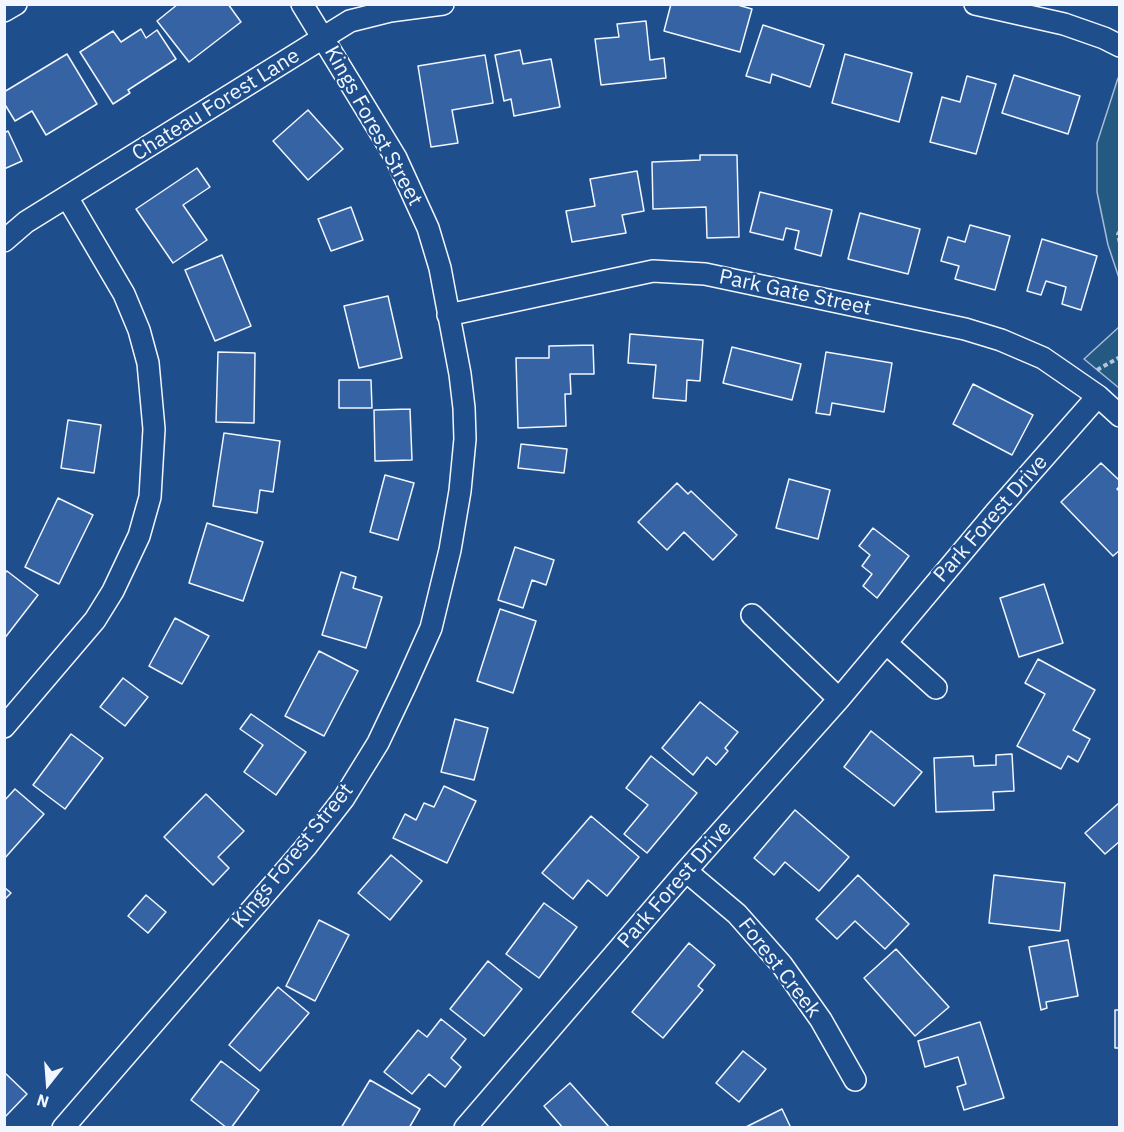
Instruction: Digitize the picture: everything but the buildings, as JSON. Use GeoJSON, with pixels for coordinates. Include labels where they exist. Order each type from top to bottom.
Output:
{"type":"FeatureCollection","features":[{"type":"Feature","properties":{"kind":"street"},"geometry":{"type":"LineString","coordinates":[[4,11],[16,4]]}},
{"type":"Feature","properties":{"kind":"street","name":"Kings Forest Street"},"geometry":{"type":"LineString","coordinates":[[63,1128],[305,848],[337,807],[378,743],[431,628],[450,550],[460,491],[465,439],[464,408],[460,374],[440,268],[428,228],[396,158],[302,4]]}},
{"type":"Feature","properties":{"kind":"street","name":"Chateau Forest Lane"},"geometry":{"type":"LineString","coordinates":[[4,240],[27,222],[350,21],[390,11],[442,4]]}},
{"type":"Feature","properties":{"kind":"street"},"geometry":{"type":"LineString","coordinates":[[975,4],[1064,24],[1104,38],[1119,46]]}},
{"type":"Feature","properties":{"kind":"street"},"geometry":{"type":"LineString","coordinates":[[4,728],[95,620],[113,591],[139,536],[150,497],[154,429],[148,363],[139,330],[124,294],[67,197]]}},
{"type":"Feature","properties":{"kind":"street","name":"Park Gate Street"},"geometry":{"type":"LineString","coordinates":[[448,315],[653,271],[705,274],[965,329],[992,337],[1043,358],[1098,396],[1119,416]]}},
{"type":"Feature","properties":{"kind":"street","name":"Park Forest Drive"},"geometry":{"type":"LineString","coordinates":[[471,1125],[686,871],[839,699],[1098,396]]}},
{"type":"Feature","properties":{"kind":"street"},"geometry":{"type":"LineString","coordinates":[[752,615],[839,699]]}},
{"type":"Feature","properties":{"kind":"street"},"geometry":{"type":"LineString","coordinates":[[886,643],[936,688]]}},
{"type":"Feature","properties":{"kind":"street","name":"Forest Creek"},"geometry":{"type":"LineString","coordinates":[[686,871],[737,914],[782,965],[821,1020],[855,1080]]}},
{"type":"Feature","properties":{"kind":"path"},"geometry":{"type":"LineString","coordinates":[[1119,231],[1119,243]]}},
{"type":"Feature","properties":{"kind":"shaded area"},"geometry":{"type":"Polygon","coordinates":[[[1118,78],[1120,79],[1119,278],[1108,245],[1097,192],[1097,143],[1118,78]]]}},
{"type":"Feature","properties":{"kind":"shaded area"},"geometry":{"type":"Polygon","coordinates":[[[1119,327],[1119,388],[1084,359],[1119,327]]]}}]}
